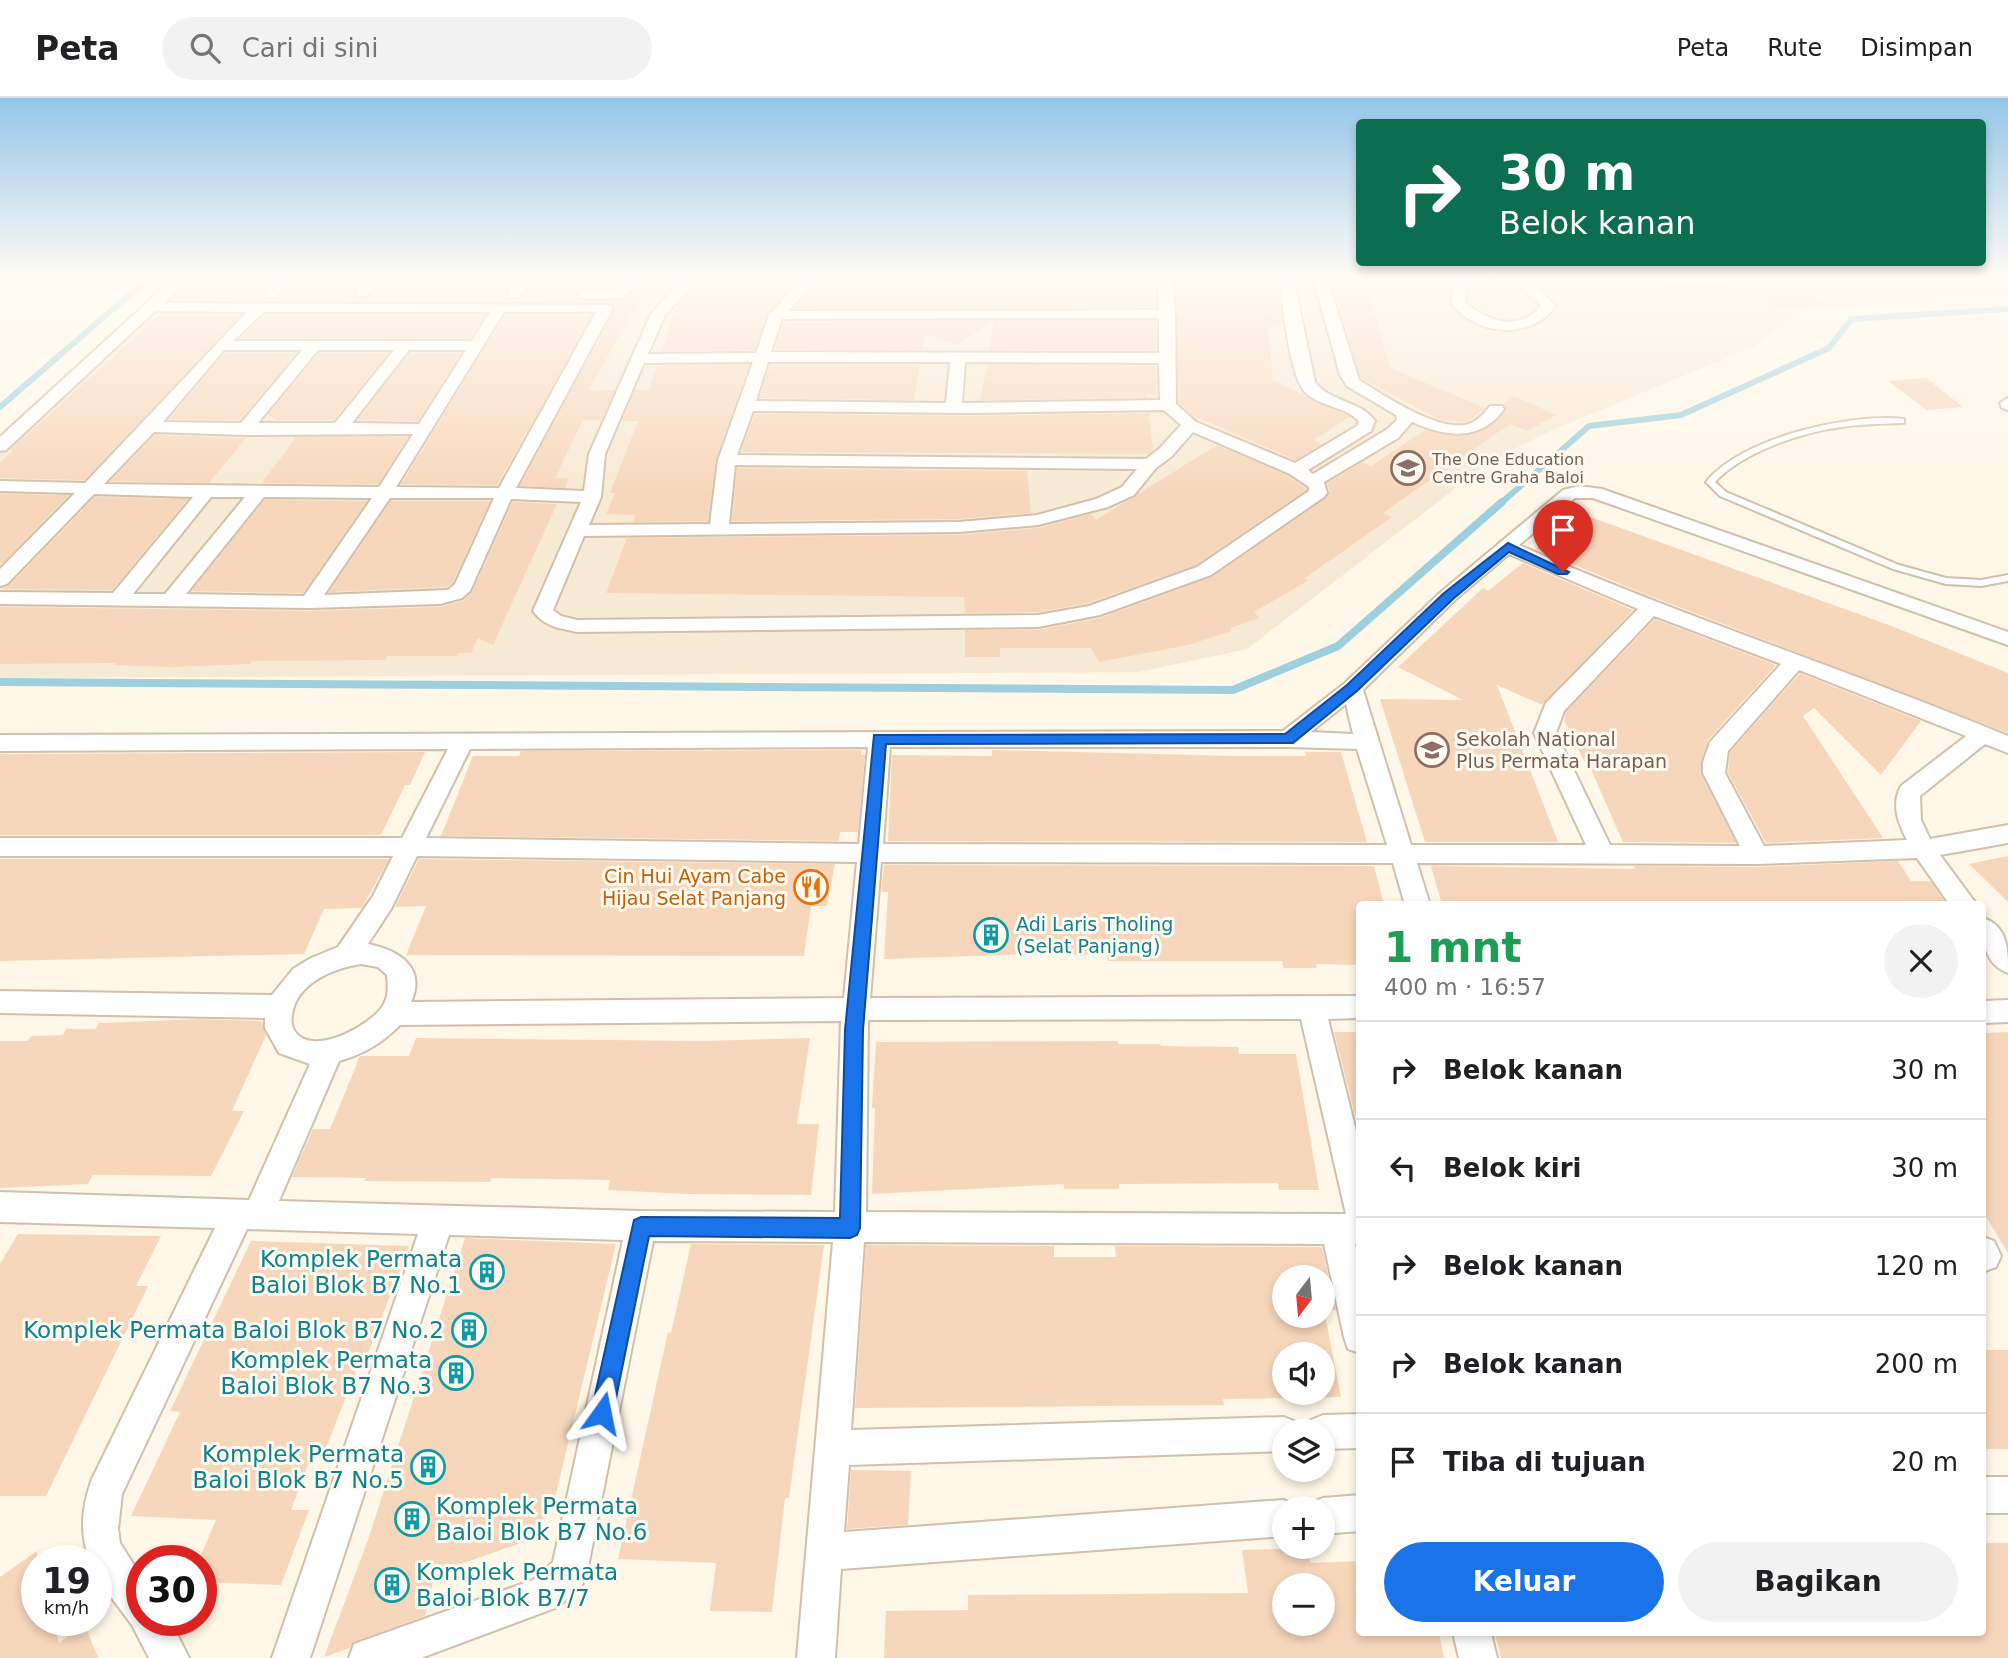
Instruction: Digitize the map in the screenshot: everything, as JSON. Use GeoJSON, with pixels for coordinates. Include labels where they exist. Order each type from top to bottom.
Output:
{"type":"FeatureCollection","features":[{"type":"Feature","properties":{"kind":"street"},"geometry":{"type":"LineString","coordinates":[[0,446],[105,350]]}},
{"type":"Feature","properties":{"kind":"street"},"geometry":{"type":"LineString","coordinates":[[0,580],[85,490],[150,427],[217,350]]}},
{"type":"Feature","properties":{"kind":"street"},"geometry":{"type":"LineString","coordinates":[[244,430],[311,350]]}},
{"type":"Feature","properties":{"kind":"street"},"geometry":{"type":"LineString","coordinates":[[341,428],[401,350]]}},
{"type":"Feature","properties":{"kind":"street"},"geometry":{"type":"LineString","coordinates":[[310,602],[384,493],[472,350]]}},
{"type":"Feature","properties":{"kind":"street"},"geometry":{"type":"LineString","coordinates":[[0,598],[310,602],[440,598],[455,594],[463,587],[505,493],[583,350]]}},
{"type":"Feature","properties":{"kind":"street"},"geometry":{"type":"LineString","coordinates":[[643,350],[597,453],[592,497],[543,611],[547,617],[564,624],[1038,621],[1093,611],[1204,571],[1318,492],[1318,485],[1296,470],[1190,425],[1168,405],[953,408],[747,406]]}},
{"type":"Feature","properties":{"kind":"street"},"geometry":{"type":"LineString","coordinates":[[719,529],[727,460],[764,350]]}},
{"type":"Feature","properties":{"kind":"street"},"geometry":{"type":"LineString","coordinates":[[1168,405],[1169,350]]}},
{"type":"Feature","properties":{"kind":"street"},"geometry":{"type":"LineString","coordinates":[[1296,470],[1365,428],[1367,421],[1361,414],[1319,395],[1306,382],[1300,350]]}},
{"type":"Feature","properties":{"kind":"street"},"geometry":{"type":"LineString","coordinates":[[1341,350],[1350,380],[1404,412],[1456,430],[1477,427],[1496,409]]}},
{"type":"Feature","properties":{"kind":"street"},"geometry":{"type":"LineString","coordinates":[[639,359],[1169,358]]}},
{"type":"Feature","properties":{"kind":"street"},"geometry":{"type":"LineString","coordinates":[[953,408],[958,359]]}},
{"type":"Feature","properties":{"kind":"street"},"geometry":{"type":"LineString","coordinates":[[1313,481],[1392,434],[1405,421],[1404,412]]}},
{"type":"Feature","properties":{"kind":"street"},"geometry":{"type":"LineString","coordinates":[[577,531],[959,527],[1038,520],[1102,503],[1128,491],[1150,464],[1165,453],[1190,425]]}},
{"type":"Feature","properties":{"kind":"street"},"geometry":{"type":"LineString","coordinates":[[150,427],[244,430],[423,429]]}},
{"type":"Feature","properties":{"kind":"street"},"geometry":{"type":"LineString","coordinates":[[727,460],[1150,464]]}},
{"type":"Feature","properties":{"kind":"street"},"geometry":{"type":"LineString","coordinates":[[0,486],[85,490],[505,493],[592,497]]}},
{"type":"Feature","properties":{"kind":"street"},"geometry":{"type":"LineString","coordinates":[[1288,739],[1352,688],[1448,596],[1569,494],[1587,491],[2008,639]]}},
{"type":"Feature","properties":{"kind":"street"},"geometry":{"type":"LineString","coordinates":[[117,601],[206,492]]}},
{"type":"Feature","properties":{"kind":"street"},"geometry":{"type":"LineString","coordinates":[[170,601],[259,492]]}},
{"type":"Feature","properties":{"kind":"street"},"geometry":{"type":"LineString","coordinates":[[1508,547],[1649,609],[1796,660],[2008,745]]}},
{"type":"Feature","properties":{"kind":"street"},"geometry":{"type":"LineString","coordinates":[[1603,855],[1545,733],[1546,725],[1554,708],[1649,609]]}},
{"type":"Feature","properties":{"kind":"street"},"geometry":{"type":"LineString","coordinates":[[1757,855],[1714,773],[1714,762],[1718,748],[1796,660]]}},
{"type":"Feature","properties":{"kind":"street"},"geometry":{"type":"LineString","coordinates":[[1352,688],[1366,743],[1417,901]]}},
{"type":"Feature","properties":{"kind":"street"},"geometry":{"type":"LineString","coordinates":[[1962,901],[1922,849],[1908,809],[1909,792],[1983,734]]}},
{"type":"Feature","properties":{"kind":"street"},"geometry":{"type":"LineString","coordinates":[[816,1658],[850,1228],[854,1030],[880,739]]}},
{"type":"Feature","properties":{"kind":"street"},"geometry":{"type":"LineString","coordinates":[[0,743],[1288,739],[1366,743]]}},
{"type":"Feature","properties":{"kind":"street"},"geometry":{"type":"LineString","coordinates":[[347,955],[383,902],[463,742]]}},
{"type":"Feature","properties":{"kind":"street"},"geometry":{"type":"LineString","coordinates":[[0,847],[409,847],[1401,856],[1757,855],[1922,849],[2008,834]]}},
{"type":"Feature","properties":{"kind":"street"},"geometry":{"type":"LineString","coordinates":[[1986,932],[2008,961]]}},
{"type":"Feature","properties":{"kind":"street"},"geometry":{"type":"LineString","coordinates":[[374,954],[385,958],[400,971],[403,991],[393,1014],[372,1035],[344,1049],[329,1052],[299,1050],[288,1043],[280,1033],[280,1007],[286,995],[306,974],[333,959],[347,955],[374,954]]}},
{"type":"Feature","properties":{"kind":"street"},"geometry":{"type":"LineString","coordinates":[[0,1002],[280,1007]]}},
{"type":"Feature","properties":{"kind":"street"},"geometry":{"type":"LineString","coordinates":[[1312,1006],[1352,1223],[1356,1280]]}},
{"type":"Feature","properties":{"kind":"street"},"geometry":{"type":"LineString","coordinates":[[393,1014],[1356,1007]]}},
{"type":"Feature","properties":{"kind":"street"},"geometry":{"type":"LineString","coordinates":[[1986,1012],[2008,1010]]}},
{"type":"Feature","properties":{"kind":"street"},"geometry":{"type":"LineString","coordinates":[[126,1587],[103,1554],[99,1533],[105,1492],[249,1214],[329,1052]]}},
{"type":"Feature","properties":{"kind":"street"},"geometry":{"type":"LineString","coordinates":[[0,1207],[641,1226],[850,1228],[1352,1223]]}},
{"type":"Feature","properties":{"kind":"street"},"geometry":{"type":"LineString","coordinates":[[292,1658],[439,1219]]}},
{"type":"Feature","properties":{"kind":"street"},"geometry":{"type":"LineString","coordinates":[[368,1658],[531,1600],[552,1589],[569,1572],[641,1226]]}},
{"type":"Feature","properties":{"kind":"street"},"geometry":{"type":"LineString","coordinates":[[1335,1432],[1356,1431]]}},
{"type":"Feature","properties":{"kind":"street"},"geometry":{"type":"LineString","coordinates":[[831,1448],[1272,1434]]}},
{"type":"Feature","properties":{"kind":"street"},"geometry":{"type":"LineString","coordinates":[[1986,1496],[2008,1495]]}},
{"type":"Feature","properties":{"kind":"street"},"geometry":{"type":"LineString","coordinates":[[1335,1515],[1356,1513]]}},
{"type":"Feature","properties":{"kind":"street"},"geometry":{"type":"LineString","coordinates":[[824,1552],[1272,1519]]}},
{"type":"Feature","properties":{"kind":"street"},"geometry":{"type":"LineString","coordinates":[[158,1636],[170,1658]]}},
{"type":"Feature","properties":{"kind":"street"},"geometry":{"type":"LineString","coordinates":[[1473,1636],[1478,1658]]}},
{"type":"Feature","properties":{"kind":"lane"},"geometry":{"type":"LineString","coordinates":[[1901,421],[1839,425],[1760,448],[1716,474],[1710,482],[1723,494],[1896,567],[1946,581],[1981,583],[2008,578]]}},
{"type":"Feature","properties":{"kind":"shaded area"},"geometry":{"type":"Polygon","coordinates":[[[97,350],[1746,350],[1550,431],[1491,461],[1247,649],[1139,672],[0,678],[0,439],[97,350]]]}},
{"type":"Feature","properties":{"kind":"building"},"geometry":{"type":"Polygon","coordinates":[[[121,350],[208,350],[84,480],[0,478],[0,463],[13,450],[10,450],[121,350]]]}},
{"type":"Feature","properties":{"kind":"building"},"geometry":{"type":"Polygon","coordinates":[[[484,350],[573,350],[497,485],[401,484],[484,350]]]}},
{"type":"Feature","properties":{"kind":"building"},"geometry":{"type":"Polygon","coordinates":[[[593,350],[611,350],[589,390],[615,390],[601,420],[583,420],[555,478],[569,478],[565,488],[520,486],[593,350]]]}},
{"type":"Feature","properties":{"kind":"building"},"geometry":{"type":"Polygon","coordinates":[[[661,350],[754,350],[754,350],[661,350]]]}},
{"type":"Feature","properties":{"kind":"building"},"geometry":{"type":"Polygon","coordinates":[[[989,350],[1156,350],[1156,350],[989,350]]]}},
{"type":"Feature","properties":{"kind":"building"},"geometry":{"type":"Polygon","coordinates":[[[1177,350],[1270,350],[1273,380],[1349,417],[1314,440],[1322,444],[1295,460],[1192,415],[1179,403],[1177,350]]]}},
{"type":"Feature","properties":{"kind":"building"},"geometry":{"type":"Polygon","coordinates":[[[1352,350],[1385,350],[1390,368],[1485,408],[1467,422],[1441,420],[1361,378],[1352,350]]]}},
{"type":"Feature","properties":{"kind":"building"},"geometry":{"type":"Polygon","coordinates":[[[225,353],[296,353],[240,420],[169,419],[225,353]]]}},
{"type":"Feature","properties":{"kind":"building"},"geometry":{"type":"Polygon","coordinates":[[[319,353],[388,353],[334,420],[276,420],[268,415],[319,353]]]}},
{"type":"Feature","properties":{"kind":"building"},"geometry":{"type":"Polygon","coordinates":[[[410,353],[461,353],[418,421],[357,420],[410,353]]]}},
{"type":"Feature","properties":{"kind":"building"},"geometry":{"type":"Polygon","coordinates":[[[749,365],[716,459],[708,521],[633,522],[635,515],[606,514],[615,493],[610,493],[638,421],[622,421],[635,390],[649,390],[657,366],[749,365]]]}},
{"type":"Feature","properties":{"kind":"building"},"geometry":{"type":"Polygon","coordinates":[[[770,365],[920,365],[914,400],[760,398],[770,365]]]}},
{"type":"Feature","properties":{"kind":"building"},"geometry":{"type":"Polygon","coordinates":[[[987,365],[1156,366],[1157,397],[1147,393],[1147,398],[980,400],[987,365]]]}},
{"type":"Feature","properties":{"kind":"building"},"geometry":{"type":"Polygon","coordinates":[[[1926,378],[1963,407],[1927,410],[1888,381],[1926,378]]]}},
{"type":"Feature","properties":{"kind":"building"},"geometry":{"type":"Polygon","coordinates":[[[1514,396],[1556,415],[1527,431],[1510,424],[1383,513],[1392,517],[1305,578],[1309,580],[1254,612],[1259,618],[1230,628],[1232,631],[1188,645],[1099,662],[1091,648],[1000,648],[1000,657],[965,657],[965,630],[1038,630],[1101,618],[1212,577],[1325,499],[1330,492],[1327,483],[1362,462],[1371,466],[1425,430],[1462,436],[1485,429],[1506,411],[1503,404],[1514,396]]]}},
{"type":"Feature","properties":{"kind":"building"},"geometry":{"type":"Polygon","coordinates":[[[1149,413],[1153,451],[1149,454],[741,452],[755,414],[970,416],[1149,413]]]}},
{"type":"Feature","properties":{"kind":"building"},"geometry":{"type":"Polygon","coordinates":[[[155,435],[246,438],[209,483],[110,481],[155,435]]]}},
{"type":"Feature","properties":{"kind":"building"},"geometry":{"type":"Polygon","coordinates":[[[296,437],[408,437],[378,484],[262,483],[296,437]]]}},
{"type":"Feature","properties":{"kind":"building"},"geometry":{"type":"Polygon","coordinates":[[[1217,445],[1289,476],[1306,490],[1196,565],[1088,603],[1038,612],[965,613],[964,597],[606,593],[627,538],[959,535],[1038,528],[1091,514],[1096,520],[1217,445]]]}},
{"type":"Feature","properties":{"kind":"building"},"geometry":{"type":"Polygon","coordinates":[[[737,468],[1027,471],[1031,513],[959,519],[732,521],[737,468]]]}},
{"type":"Feature","properties":{"kind":"building"},"geometry":{"type":"Polygon","coordinates":[[[0,494],[69,495],[3,563],[0,563],[0,494]]]}},
{"type":"Feature","properties":{"kind":"building"},"geometry":{"type":"Polygon","coordinates":[[[95,497],[188,499],[112,590],[2,589],[9,586],[95,497]]]}},
{"type":"Feature","properties":{"kind":"building"},"geometry":{"type":"Polygon","coordinates":[[[265,500],[367,501],[303,593],[191,591],[265,500]]]}},
{"type":"Feature","properties":{"kind":"building"},"geometry":{"type":"Polygon","coordinates":[[[391,501],[490,501],[453,582],[447,587],[329,592],[391,501]]]}},
{"type":"Feature","properties":{"kind":"building"},"geometry":{"type":"Polygon","coordinates":[[[513,502],[557,504],[493,645],[478,638],[471,653],[458,653],[456,656],[387,656],[385,660],[252,661],[250,664],[173,667],[114,665],[116,663],[0,664],[0,607],[310,611],[440,607],[463,601],[472,592],[513,502]]]}},
{"type":"Feature","properties":{"kind":"building"},"geometry":{"type":"Polygon","coordinates":[[[1579,513],[1889,625],[2008,673],[2008,733],[1642,593],[1536,549],[1556,530],[1564,533],[1579,513]]]}},
{"type":"Feature","properties":{"kind":"building"},"geometry":{"type":"Polygon","coordinates":[[[1523,563],[1633,610],[1542,705],[1497,685],[1558,842],[1425,842],[1380,699],[1463,700],[1398,667],[1483,588],[1488,591],[1523,563]]]}},
{"type":"Feature","properties":{"kind":"building"},"geometry":{"type":"Polygon","coordinates":[[[1655,619],[1776,665],[1708,740],[1701,761],[1701,774],[1736,843],[1623,842],[1589,765],[1586,765],[1564,720],[1566,712],[1655,619]]]}},
{"type":"Feature","properties":{"kind":"building"},"geometry":{"type":"Polygon","coordinates":[[[1800,673],[1921,721],[1881,775],[1814,708],[1803,716],[1883,838],[1766,843],[1728,773],[1730,752],[1800,673]]]}},
{"type":"Feature","properties":{"kind":"building"},"geometry":{"type":"Polygon","coordinates":[[[861,750],[861,755],[865,755],[858,832],[840,832],[839,841],[441,836],[473,756],[519,756],[521,751],[861,750]]]}},
{"type":"Feature","properties":{"kind":"building"},"geometry":{"type":"Polygon","coordinates":[[[992,750],[1236,756],[1306,756],[1305,752],[1341,752],[1367,842],[888,841],[892,755],[992,756],[992,750]]]}},
{"type":"Feature","properties":{"kind":"building"},"geometry":{"type":"Polygon","coordinates":[[[425,752],[410,785],[405,785],[381,835],[0,835],[0,754],[425,752]]]}},
{"type":"Feature","properties":{"kind":"building"},"geometry":{"type":"Polygon","coordinates":[[[2008,856],[2008,902],[1969,864],[2008,856]]]}},
{"type":"Feature","properties":{"kind":"building"},"geometry":{"type":"Polygon","coordinates":[[[0,859],[389,859],[362,908],[324,909],[304,954],[0,961],[0,859]]]}},
{"type":"Feature","properties":{"kind":"building"},"geometry":{"type":"Polygon","coordinates":[[[419,859],[835,864],[827,906],[811,906],[804,956],[406,955],[426,906],[395,907],[419,859]]]}},
{"type":"Feature","properties":{"kind":"building"},"geometry":{"type":"Polygon","coordinates":[[[1898,861],[1911,881],[1930,881],[1944,901],[1441,901],[1431,866],[1635,869],[1634,866],[1757,867],[1898,861]]]}},
{"type":"Feature","properties":{"kind":"building"},"geometry":{"type":"Polygon","coordinates":[[[884,865],[1374,866],[1383,901],[1356,901],[1356,965],[1316,964],[1317,968],[1283,968],[1282,961],[1108,961],[1107,955],[1037,954],[884,959],[888,892],[881,892],[884,865]]]}},
{"type":"Feature","properties":{"kind":"building"},"geometry":{"type":"Polygon","coordinates":[[[200,1019],[262,1021],[266,1035],[232,1111],[244,1111],[211,1176],[93,1175],[88,1184],[0,1188],[0,1041],[28,1041],[31,1036],[63,1035],[66,1029],[96,1029],[99,1023],[200,1019]]]}},
{"type":"Feature","properties":{"kind":"building"},"geometry":{"type":"Polygon","coordinates":[[[1334,1032],[1356,1032],[1355,1116],[1334,1032]]]}},
{"type":"Feature","properties":{"kind":"building"},"geometry":{"type":"Polygon","coordinates":[[[2008,1032],[2008,1253],[1986,1217],[1986,1033],[2008,1032]]]}},
{"type":"Feature","properties":{"kind":"building"},"geometry":{"type":"Polygon","coordinates":[[[416,1038],[703,1041],[810,1038],[797,1124],[819,1124],[811,1195],[608,1190],[610,1180],[491,1178],[490,1182],[364,1181],[366,1178],[292,1177],[313,1129],[330,1129],[360,1056],[409,1056],[416,1038]]]}},
{"type":"Feature","properties":{"kind":"building"},"geometry":{"type":"Polygon","coordinates":[[[1118,1041],[1118,1044],[1238,1047],[1239,1054],[1296,1054],[1319,1190],[1279,1190],[1278,1183],[1119,1184],[1119,1189],[1064,1189],[1064,1184],[872,1194],[875,1108],[872,1108],[876,1042],[1118,1041]]]}},
{"type":"Feature","properties":{"kind":"building"},"geometry":{"type":"Polygon","coordinates":[[[18,1234],[161,1236],[136,1286],[148,1286],[46,1496],[0,1496],[0,1264],[18,1234]]]}},
{"type":"Feature","properties":{"kind":"building"},"geometry":{"type":"Polygon","coordinates":[[[465,1238],[616,1244],[555,1498],[549,1498],[538,1537],[435,1573],[425,1616],[353,1642],[350,1648],[324,1657],[368,1540],[465,1238]]]}},
{"type":"Feature","properties":{"kind":"building"},"geometry":{"type":"Polygon","coordinates":[[[251,1241],[409,1246],[362,1369],[357,1369],[322,1458],[311,1457],[291,1510],[309,1510],[281,1585],[217,1583],[217,1545],[205,1545],[216,1520],[131,1516],[180,1412],[170,1411],[251,1241]]]}},
{"type":"Feature","properties":{"kind":"building"},"geometry":{"type":"Polygon","coordinates":[[[691,1244],[824,1245],[789,1498],[785,1498],[772,1612],[710,1611],[716,1563],[618,1559],[668,1332],[671,1333],[691,1244]]]}},
{"type":"Feature","properties":{"kind":"building"},"geometry":{"type":"Polygon","coordinates":[[[866,1245],[1054,1246],[1054,1257],[1116,1257],[1115,1246],[1322,1247],[1326,1265],[1272,1265],[1272,1328],[1328,1328],[1330,1342],[1272,1342],[1272,1398],[1223,1399],[1224,1405],[855,1408],[866,1245]]]}},
{"type":"Feature","properties":{"kind":"building"},"geometry":{"type":"Polygon","coordinates":[[[1986,1350],[2008,1350],[2008,1449],[1986,1449],[1986,1350]]]}},
{"type":"Feature","properties":{"kind":"building"},"geometry":{"type":"Polygon","coordinates":[[[1335,1366],[1341,1397],[1335,1397],[1335,1366]]]}},
{"type":"Feature","properties":{"kind":"building"},"geometry":{"type":"Polygon","coordinates":[[[851,1470],[911,1471],[908,1525],[847,1529],[851,1470]]]}},
{"type":"Feature","properties":{"kind":"building"},"geometry":{"type":"Polygon","coordinates":[[[1986,1543],[2008,1543],[2008,1658],[1501,1658],[1496,1636],[1986,1636],[1986,1543]]]}},
{"type":"Feature","properties":{"kind":"building"},"geometry":{"type":"Polygon","coordinates":[[[1272,1549],[1272,1559],[1309,1559],[1310,1563],[1356,1561],[1356,1636],[1440,1636],[1444,1658],[884,1658],[886,1611],[968,1610],[968,1595],[1248,1593],[1242,1550],[1272,1549]]]}},
{"type":"Feature","properties":{"kind":"building"},"geometry":{"type":"Polygon","coordinates":[[[21,1562],[21,1636],[57,1636],[59,1643],[68,1636],[89,1636],[98,1658],[0,1658],[0,1577],[21,1562]]]}},
{"type":"Feature","properties":{"kind":"waterway"},"geometry":{"type":"LineString","coordinates":[[0,407],[66,350]]}},
{"type":"Feature","properties":{"kind":"waterway"},"geometry":{"type":"LineString","coordinates":[[1500,504],[1589,426],[1681,415],[1825,350]]}},
{"type":"Feature","properties":{"kind":"waterway"},"geometry":{"type":"LineString","coordinates":[[0,682],[1233,690],[1338,646],[1502,502]]}},
{"type":"Feature","properties":{"kind":"place","name":"The One Education Centre Graha Baloi"},"geometry":{"type":"Point","coordinates":[1408,468]}},
{"type":"Feature","properties":{"kind":"place","name":"Sekolah National Plus Permata Harapan"},"geometry":{"type":"Point","coordinates":[1432,750]}},
{"type":"Feature","properties":{"kind":"place","name":"Cin Hui Ayam Cabe Hijau Selat Panjang"},"geometry":{"type":"Point","coordinates":[811,887]}},
{"type":"Feature","properties":{"kind":"place","name":"Adi Laris Tholing (Selat Panjang)"},"geometry":{"type":"Point","coordinates":[991,935]}},
{"type":"Feature","properties":{"kind":"place","name":"Komplek Permata Baloi Blok B7 No.1"},"geometry":{"type":"Point","coordinates":[487,1272]}},
{"type":"Feature","properties":{"kind":"place","name":"Komplek Permata Baloi Blok B7 No.2"},"geometry":{"type":"Point","coordinates":[469,1330]}},
{"type":"Feature","properties":{"kind":"place","name":"Komplek Permata Baloi Blok B7 No.3"},"geometry":{"type":"Point","coordinates":[456,1373]}},
{"type":"Feature","properties":{"kind":"place","name":"Komplek Permata Baloi Blok B7 No.5"},"geometry":{"type":"Point","coordinates":[428,1467]}},
{"type":"Feature","properties":{"kind":"place","name":"Komplek Permata Baloi Blok B7 No.6"},"geometry":{"type":"Point","coordinates":[412,1519]}},
{"type":"Feature","properties":{"kind":"place","name":"Komplek Permata Baloi Blok B7/7"},"geometry":{"type":"Point","coordinates":[392,1585]}},
{"type":"Feature","properties":{"kind":"route"},"geometry":{"type":"LineString","coordinates":[[602,1413],[641,1226],[850,1228],[854,1030],[880,739],[1288,739],[1352,688],[1448,596],[1508,547],[1563,572]]}}]}
